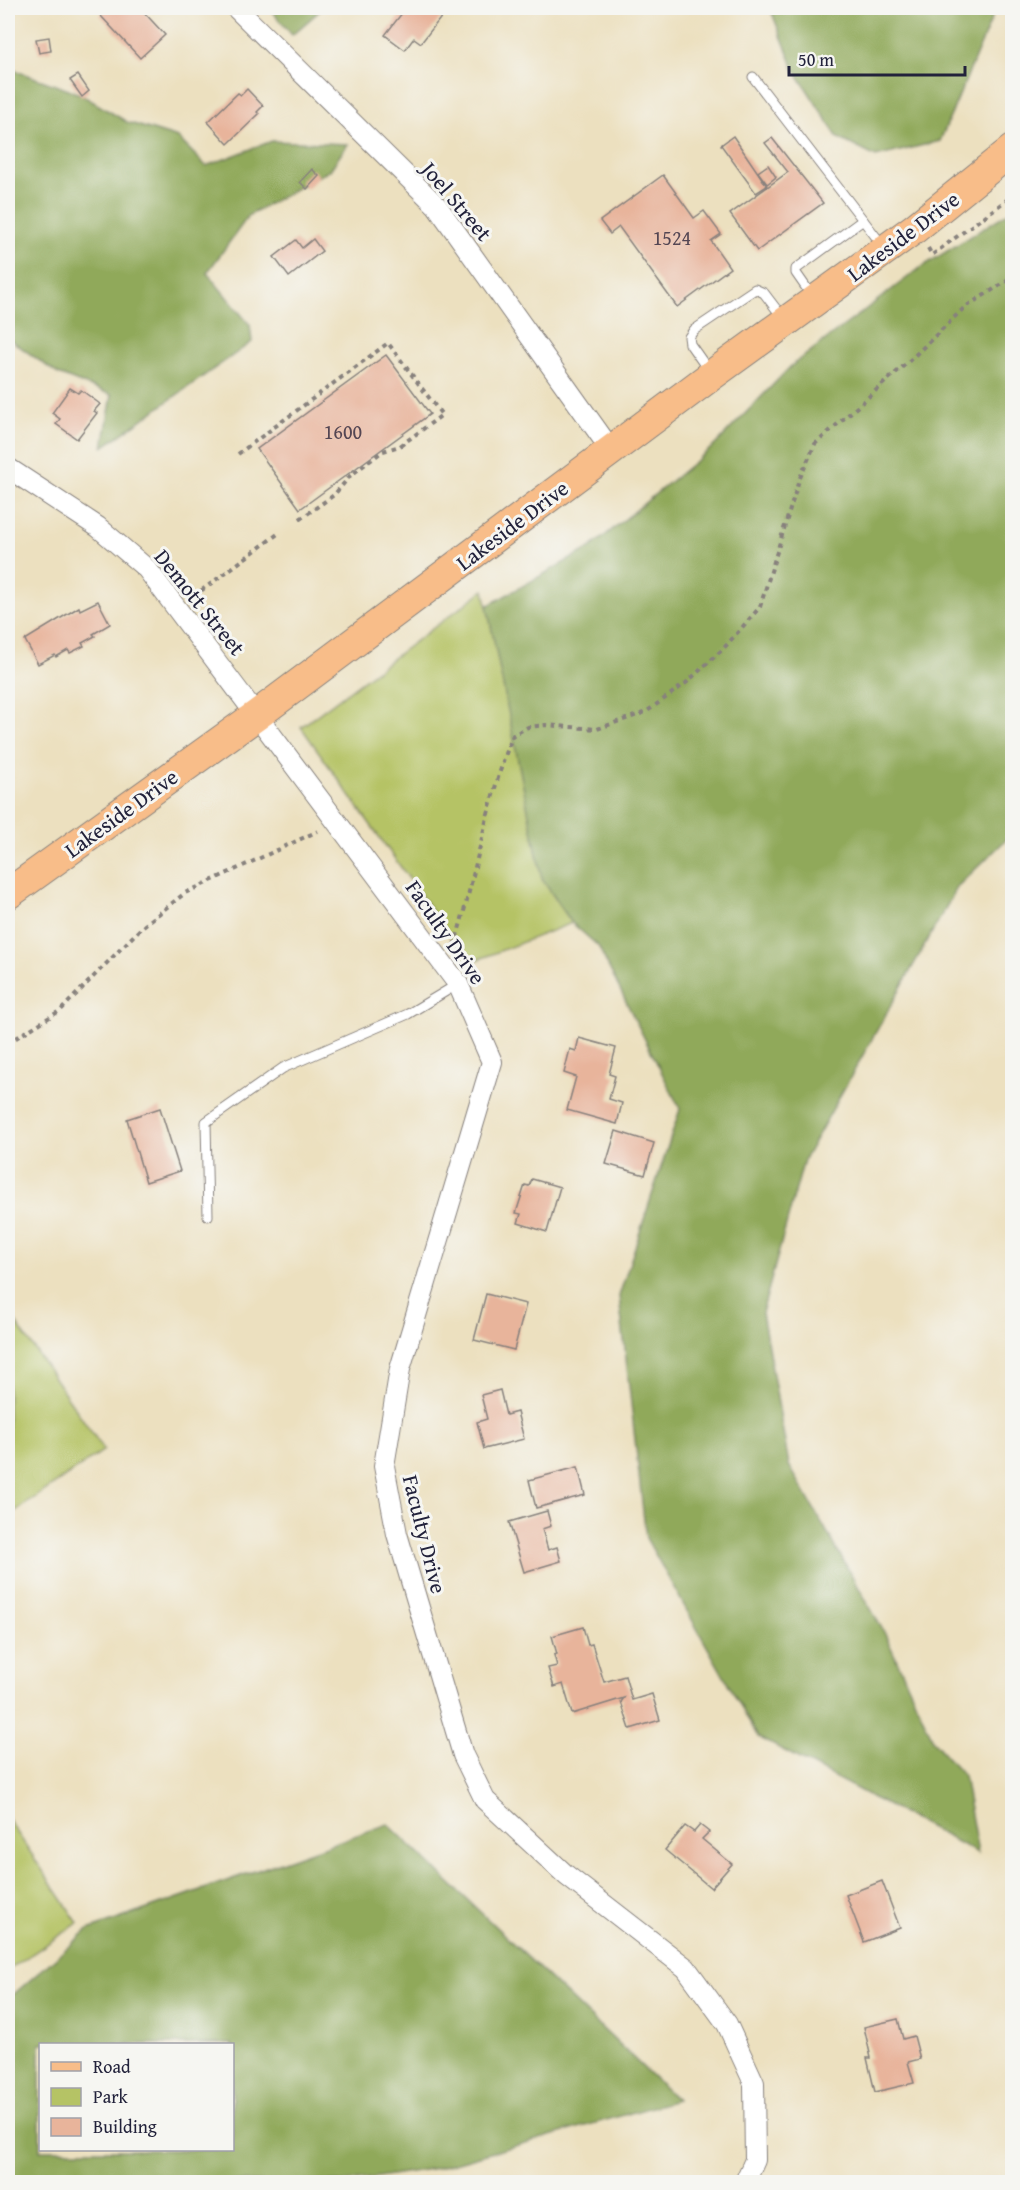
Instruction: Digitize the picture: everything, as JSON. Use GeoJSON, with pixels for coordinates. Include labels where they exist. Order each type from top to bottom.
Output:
{"type":"FeatureCollection","features":[{"type":"Feature","properties":{"kind":"main road","name":"Lakeside Drive"},"geometry":{"type":"LineString","coordinates":[[8,894],[257,715],[712,375],[914,229],[1012,150]]}},
{"type":"Feature","properties":{"kind":"street","name":"Joel Street"},"geometry":{"type":"LineString","coordinates":[[236,8],[437,206],[612,450]]}},
{"type":"Feature","properties":{"kind":"street","name":"Demott Street"},"geometry":{"type":"LineString","coordinates":[[8,468],[98,527],[147,569],[257,715]]}},
{"type":"Feature","properties":{"kind":"street","name":"Faculty Drive"},"geometry":{"type":"LineString","coordinates":[[257,715],[458,984],[492,1062],[400,1369],[384,1466],[397,1534],[463,1755],[485,1800],[566,1875],[686,1968],[727,2024],[754,2083],[755,2160],[744,2182]]}},
{"type":"Feature","properties":{"kind":"lane"},"geometry":{"type":"LineString","coordinates":[[753,77],[885,249]]}},
{"type":"Feature","properties":{"kind":"lane"},"geometry":{"type":"LineString","coordinates":[[816,300],[796,273],[796,269],[863,220]]}},
{"type":"Feature","properties":{"kind":"lane"},"geometry":{"type":"LineString","coordinates":[[712,375],[690,344],[689,337],[694,330],[755,289],[764,293],[786,322]]}},
{"type":"Feature","properties":{"kind":"lane"},"geometry":{"type":"LineString","coordinates":[[208,1216],[206,1122],[283,1068],[408,1014],[458,984]]}},
{"type":"Feature","properties":{"kind":"path"},"geometry":{"type":"LineString","coordinates":[[914,229],[932,255],[1012,196]]}},
{"type":"Feature","properties":{"kind":"path"},"geometry":{"type":"LineString","coordinates":[[453,949],[471,894],[503,759],[513,735],[528,727],[545,725],[597,729],[646,712],[686,683],[723,649],[760,607],[799,480],[815,444],[965,307],[1012,278]]}},
{"type":"Feature","properties":{"kind":"path"},"geometry":{"type":"LineString","coordinates":[[238,454],[388,343],[442,415],[400,446],[383,451],[366,462],[334,495],[300,519]]}},
{"type":"Feature","properties":{"kind":"path"},"geometry":{"type":"LineString","coordinates":[[188,600],[279,534]]}},
{"type":"Feature","properties":{"kind":"path"},"geometry":{"type":"LineString","coordinates":[[8,1043],[61,1010],[142,927],[185,894],[321,830]]}},
{"type":"Feature","properties":{"kind":"green space"},"geometry":{"type":"Polygon","coordinates":[[[269,8],[323,8],[292,35],[269,8]]]}},
{"type":"Feature","properties":{"kind":"green space"},"geometry":{"type":"Polygon","coordinates":[[[770,8],[996,8],[940,141],[876,157],[838,138],[795,71],[770,8]]]}},
{"type":"Feature","properties":{"kind":"green space"},"geometry":{"type":"Polygon","coordinates":[[[8,68],[80,94],[127,122],[178,138],[206,166],[272,141],[348,144],[330,170],[249,215],[207,273],[250,325],[252,342],[103,447],[112,395],[58,374],[8,338],[8,68]]]}},
{"type":"Feature","properties":{"kind":"green space"},"geometry":{"type":"Polygon","coordinates":[[[1012,210],[1012,834],[958,886],[804,1160],[762,1313],[789,1465],[884,1632],[934,1742],[964,1776],[978,1853],[758,1737],[646,1538],[619,1296],[680,1109],[598,946],[572,923],[542,879],[487,606],[590,548],[715,445],[791,366],[920,268],[1012,210]]]}},
{"type":"Feature","properties":{"kind":"green space"},"geometry":{"type":"Polygon","coordinates":[[[484,590],[542,879],[572,923],[469,963],[301,727],[484,590]]]}},
{"type":"Feature","properties":{"kind":"green space"},"geometry":{"type":"Polygon","coordinates":[[[8,1311],[104,1450],[8,1516],[8,1311]]]}},
{"type":"Feature","properties":{"kind":"green space"},"geometry":{"type":"Polygon","coordinates":[[[8,1819],[78,1923],[8,1970],[8,1819]]]}},
{"type":"Feature","properties":{"kind":"green space"},"geometry":{"type":"Polygon","coordinates":[[[388,1824],[677,2100],[437,2168],[346,2182],[8,2182],[8,1999],[88,1930],[388,1824]]]}},
{"type":"Feature","properties":{"kind":"building"},"geometry":{"type":"Polygon","coordinates":[[[108,8],[140,8],[165,35],[140,58],[100,15],[108,8]]]}},
{"type":"Feature","properties":{"kind":"building"},"geometry":{"type":"Polygon","coordinates":[[[406,8],[433,8],[443,15],[421,43],[414,38],[405,50],[385,35],[406,8]]]}},
{"type":"Feature","properties":{"kind":"building"},"geometry":{"type":"Polygon","coordinates":[[[49,37],[51,51],[39,53],[36,39],[49,37]]]}},
{"type":"Feature","properties":{"kind":"building"},"geometry":{"type":"Polygon","coordinates":[[[78,75],[89,91],[82,97],[70,80],[78,75]]]}},
{"type":"Feature","properties":{"kind":"building"},"geometry":{"type":"Polygon","coordinates":[[[247,89],[263,106],[257,112],[259,114],[228,144],[208,122],[238,93],[241,95],[247,89]]]}},
{"type":"Feature","properties":{"kind":"building"},"geometry":{"type":"Polygon","coordinates":[[[733,136],[767,186],[756,193],[721,145],[733,136]]]}},
{"type":"Feature","properties":{"kind":"building"},"geometry":{"type":"Polygon","coordinates":[[[772,138],[823,203],[757,251],[730,214],[788,172],[765,143],[772,138]]]}},
{"type":"Feature","properties":{"kind":"building"},"geometry":{"type":"Polygon","coordinates":[[[768,165],[776,177],[767,184],[758,172],[768,165]]]}},
{"type":"Feature","properties":{"kind":"building"},"geometry":{"type":"Polygon","coordinates":[[[312,169],[319,176],[307,189],[300,182],[312,169]]]}},
{"type":"Feature","properties":{"kind":"building"},"geometry":{"type":"Polygon","coordinates":[[[663,175],[694,218],[704,211],[721,234],[711,241],[730,268],[677,307],[619,227],[610,234],[600,221],[663,175]]]}},
{"type":"Feature","properties":{"kind":"building"},"geometry":{"type":"Polygon","coordinates":[[[313,239],[322,251],[289,277],[274,257],[296,240],[302,248],[313,239]]]}},
{"type":"Feature","properties":{"kind":"building"},"geometry":{"type":"Polygon","coordinates":[[[386,355],[430,414],[300,509],[257,449],[386,355]]]}},
{"type":"Feature","properties":{"kind":"building"},"geometry":{"type":"Polygon","coordinates":[[[70,388],[78,393],[81,390],[100,404],[94,411],[97,413],[77,439],[56,424],[60,419],[52,413],[70,388]]]}},
{"type":"Feature","properties":{"kind":"building"},"geometry":{"type":"Polygon","coordinates":[[[98,601],[110,624],[82,643],[84,646],[70,653],[68,650],[56,657],[55,655],[38,664],[25,640],[79,607],[80,610],[98,601]]]}},
{"type":"Feature","properties":{"kind":"building"},"geometry":{"type":"Polygon","coordinates":[[[579,1038],[616,1048],[609,1074],[615,1076],[609,1099],[622,1103],[617,1124],[567,1110],[576,1077],[564,1073],[570,1049],[576,1051],[579,1038]]]}},
{"type":"Feature","properties":{"kind":"building"},"geometry":{"type":"Polygon","coordinates":[[[160,1108],[180,1171],[146,1182],[127,1119],[160,1108]]]}},
{"type":"Feature","properties":{"kind":"building"},"geometry":{"type":"Polygon","coordinates":[[[616,1131],[654,1143],[645,1175],[606,1164],[616,1131]]]}},
{"type":"Feature","properties":{"kind":"building"},"geometry":{"type":"Polygon","coordinates":[[[532,1179],[560,1187],[547,1232],[518,1223],[521,1214],[516,1213],[525,1185],[529,1186],[532,1179]]]}},
{"type":"Feature","properties":{"kind":"building"},"geometry":{"type":"Polygon","coordinates":[[[486,1294],[526,1304],[514,1350],[474,1340],[486,1294]]]}},
{"type":"Feature","properties":{"kind":"building"},"geometry":{"type":"Polygon","coordinates":[[[500,1390],[506,1415],[517,1412],[524,1439],[484,1449],[477,1422],[487,1419],[481,1395],[500,1390]]]}},
{"type":"Feature","properties":{"kind":"building"},"geometry":{"type":"Polygon","coordinates":[[[578,1467],[585,1495],[536,1508],[529,1480],[578,1467]]]}},
{"type":"Feature","properties":{"kind":"building"},"geometry":{"type":"Polygon","coordinates":[[[547,1511],[551,1526],[542,1529],[548,1550],[557,1547],[561,1561],[524,1572],[509,1522],[547,1511]]]}},
{"type":"Feature","properties":{"kind":"building"},"geometry":{"type":"Polygon","coordinates":[[[583,1627],[588,1645],[592,1644],[604,1682],[625,1676],[632,1700],[652,1694],[660,1720],[630,1729],[621,1702],[624,1698],[572,1714],[563,1684],[554,1687],[548,1668],[557,1666],[554,1655],[557,1654],[552,1636],[583,1627]]]}},
{"type":"Feature","properties":{"kind":"building"},"geometry":{"type":"Polygon","coordinates":[[[700,1825],[709,1832],[702,1839],[732,1864],[711,1888],[665,1850],[685,1826],[694,1832],[700,1825]]]}},
{"type":"Feature","properties":{"kind":"building"},"geometry":{"type":"Polygon","coordinates":[[[882,1881],[900,1928],[864,1942],[846,1895],[882,1881]]]}},
{"type":"Feature","properties":{"kind":"building"},"geometry":{"type":"Polygon","coordinates":[[[898,2019],[903,2039],[914,2036],[920,2059],[908,2062],[914,2083],[875,2092],[867,2058],[871,2058],[864,2027],[898,2019]]]}}]}
